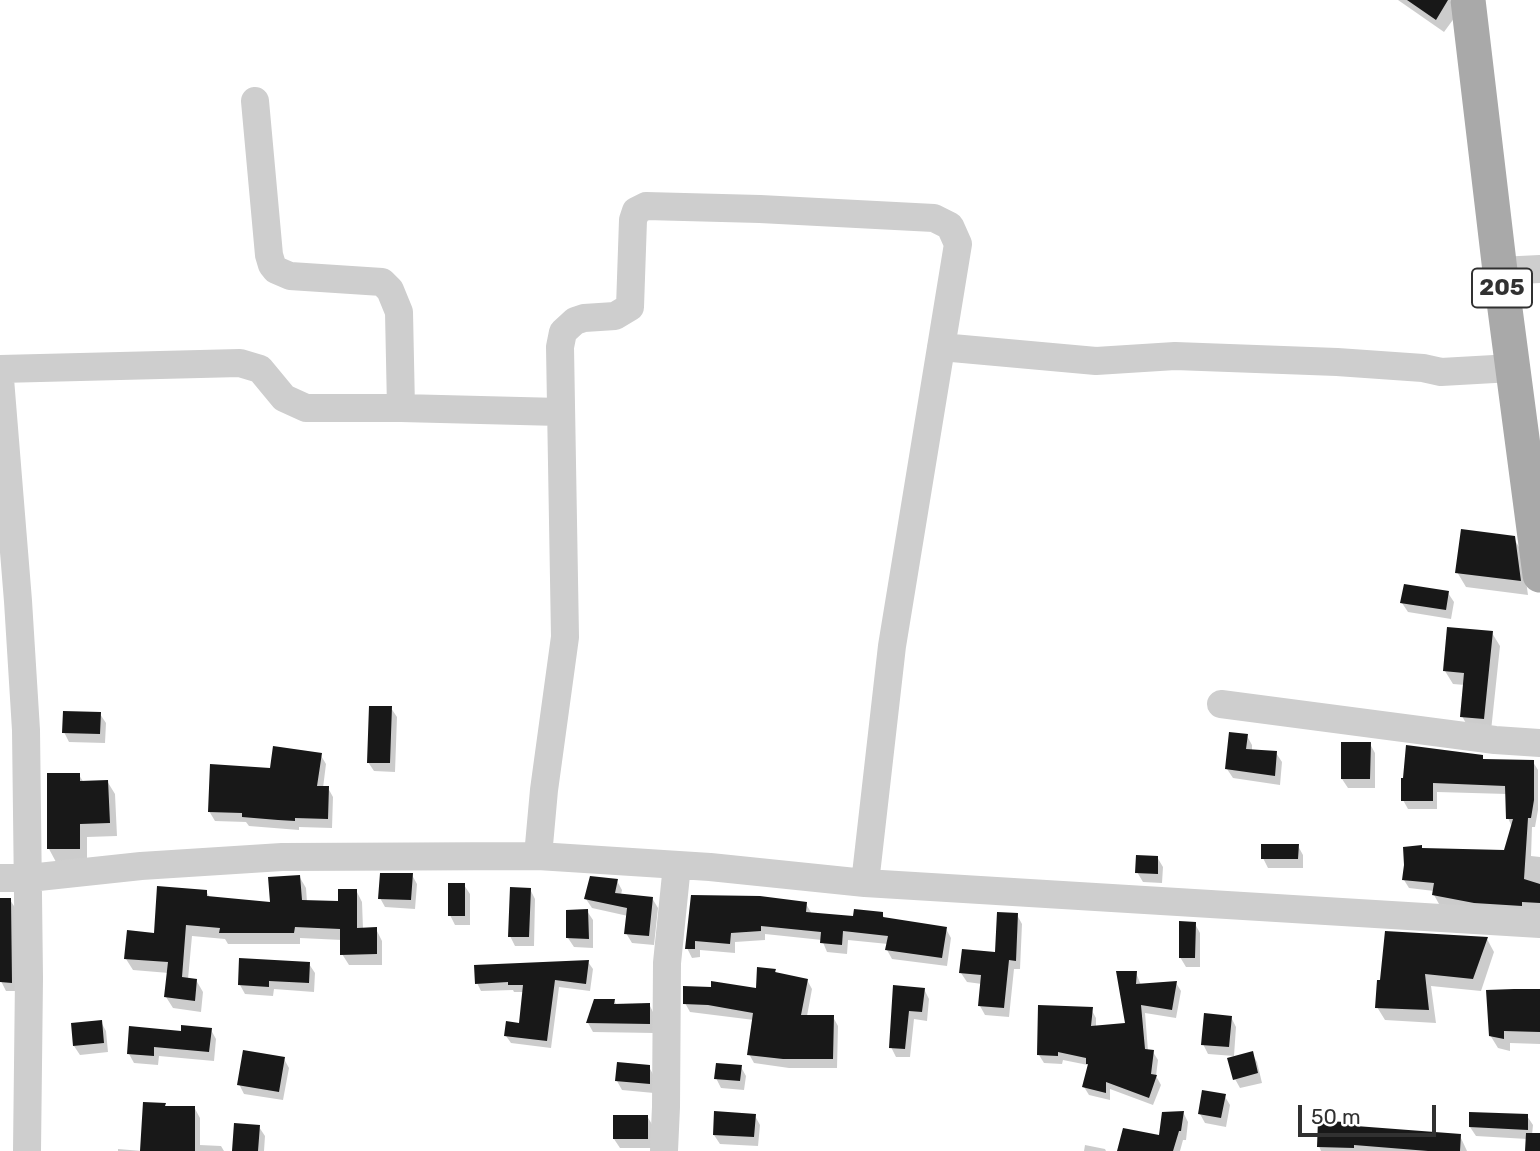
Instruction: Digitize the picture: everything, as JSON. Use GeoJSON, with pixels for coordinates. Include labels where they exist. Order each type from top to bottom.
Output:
{"type":"FeatureCollection","features":[{"type":"Feature","properties":{"kind":"main road","name":"205"},"geometry":{"type":"LineString","coordinates":[[1468,0],[1540,575]]}},
{"type":"Feature","properties":{"kind":"street"},"geometry":{"type":"LineString","coordinates":[[255,101],[272,265],[275,270],[290,276],[382,282],[390,290],[399,312],[401,408]]}},
{"type":"Feature","properties":{"kind":"street"},"geometry":{"type":"LineString","coordinates":[[538,856],[544,790],[565,637],[560,346],[563,332],[575,321],[615,316],[630,307],[633,220],[636,211],[646,206],[934,218],[950,226],[958,244],[892,646],[865,883]]}},
{"type":"Feature","properties":{"kind":"street"},"geometry":{"type":"LineString","coordinates":[[1500,271],[1540,269]]}},
{"type":"Feature","properties":{"kind":"street"},"geometry":{"type":"LineString","coordinates":[[941,347],[1096,361],[1175,356],[1337,362],[1423,368],[1441,372],[1512,368]]}},
{"type":"Feature","properties":{"kind":"street"},"geometry":{"type":"LineString","coordinates":[[0,369],[240,363],[260,369],[284,398],[306,408],[560,412]]}},
{"type":"Feature","properties":{"kind":"street"},"geometry":{"type":"LineString","coordinates":[[0,379],[2,440],[24,691],[29,878],[27,1151]]}},
{"type":"Feature","properties":{"kind":"street"},"geometry":{"type":"LineString","coordinates":[[1221,704],[1495,740],[1540,743]]}},
{"type":"Feature","properties":{"kind":"street"},"geometry":{"type":"LineString","coordinates":[[0,878],[29,878],[142,866],[282,857],[538,856],[677,865],[865,883],[1540,924]]}},
{"type":"Feature","properties":{"kind":"street"},"geometry":{"type":"LineString","coordinates":[[664,1151],[667,964],[677,865]]}},
{"type":"Feature","properties":{"kind":"building"},"geometry":{"type":"Polygon","coordinates":[[[1407,0],[1448,0],[1436,20],[1407,0]]]}},
{"type":"Feature","properties":{"kind":"building"},"geometry":{"type":"Polygon","coordinates":[[[1461,529],[1515,536],[1521,581],[1455,573],[1461,529]]]}},
{"type":"Feature","properties":{"kind":"building"},"geometry":{"type":"Polygon","coordinates":[[[1404,584],[1449,591],[1446,610],[1400,603],[1404,584]]]}},
{"type":"Feature","properties":{"kind":"building"},"geometry":{"type":"Polygon","coordinates":[[[1447,627],[1493,631],[1484,719],[1460,717],[1464,673],[1443,671],[1447,627]]]}},
{"type":"Feature","properties":{"kind":"building"},"geometry":{"type":"Polygon","coordinates":[[[369,706],[392,706],[390,763],[367,763],[369,706]]]}},
{"type":"Feature","properties":{"kind":"building"},"geometry":{"type":"Polygon","coordinates":[[[63,711],[101,712],[100,734],[62,733],[63,711]]]}},
{"type":"Feature","properties":{"kind":"building"},"geometry":{"type":"Polygon","coordinates":[[[1229,732],[1248,734],[1246,749],[1277,751],[1275,776],[1225,769],[1229,732]]]}},
{"type":"Feature","properties":{"kind":"building"},"geometry":{"type":"Polygon","coordinates":[[[1341,742],[1371,742],[1370,779],[1341,779],[1341,742]]]}},
{"type":"Feature","properties":{"kind":"building"},"geometry":{"type":"Polygon","coordinates":[[[1406,745],[1483,755],[1483,759],[1534,760],[1534,800],[1531,818],[1528,818],[1524,879],[1540,884],[1540,903],[1522,902],[1522,906],[1474,903],[1432,895],[1434,883],[1402,880],[1403,847],[1422,845],[1422,848],[1504,850],[1513,819],[1506,819],[1505,786],[1433,783],[1433,801],[1401,801],[1406,745]]]}},
{"type":"Feature","properties":{"kind":"building"},"geometry":{"type":"Polygon","coordinates":[[[273,746],[322,753],[317,786],[329,786],[328,819],[295,818],[295,821],[242,817],[242,813],[208,812],[210,764],[270,768],[273,746]]]}},
{"type":"Feature","properties":{"kind":"building"},"geometry":{"type":"Polygon","coordinates":[[[47,773],[80,773],[80,781],[108,780],[110,823],[80,824],[80,849],[47,849],[47,773]]]}},
{"type":"Feature","properties":{"kind":"building"},"geometry":{"type":"Polygon","coordinates":[[[1261,844],[1299,844],[1298,859],[1261,859],[1261,844]]]}},
{"type":"Feature","properties":{"kind":"building"},"geometry":{"type":"Polygon","coordinates":[[[1136,855],[1158,856],[1158,874],[1135,873],[1136,855]]]}},
{"type":"Feature","properties":{"kind":"building"},"geometry":{"type":"Polygon","coordinates":[[[380,873],[413,873],[411,900],[378,899],[380,873]]]}},
{"type":"Feature","properties":{"kind":"building"},"geometry":{"type":"Polygon","coordinates":[[[300,875],[302,900],[338,901],[338,889],[357,889],[357,928],[377,927],[377,954],[340,955],[340,929],[295,927],[294,933],[219,933],[220,928],[186,925],[182,977],[197,979],[195,1001],[164,997],[168,962],[124,959],[127,930],[154,933],[157,886],[207,890],[207,896],[270,902],[268,877],[300,875]]]}},
{"type":"Feature","properties":{"kind":"building"},"geometry":{"type":"Polygon","coordinates":[[[590,876],[618,879],[615,893],[653,897],[649,936],[624,934],[627,908],[584,899],[590,876]]]}},
{"type":"Feature","properties":{"kind":"building"},"geometry":{"type":"Polygon","coordinates":[[[448,883],[465,883],[465,916],[448,916],[448,883]]]}},
{"type":"Feature","properties":{"kind":"building"},"geometry":{"type":"Polygon","coordinates":[[[510,887],[531,888],[529,937],[508,937],[510,887]]]}},
{"type":"Feature","properties":{"kind":"building"},"geometry":{"type":"Polygon","coordinates":[[[691,895],[760,896],[807,902],[806,912],[853,916],[854,909],[883,912],[883,917],[947,927],[942,958],[885,950],[888,936],[843,931],[842,945],[820,943],[821,932],[761,926],[761,931],[731,933],[730,944],[695,941],[695,949],[685,949],[691,895]]]}},
{"type":"Feature","properties":{"kind":"building"},"geometry":{"type":"Polygon","coordinates":[[[0,898],[11,898],[12,983],[0,982],[0,898]]]}},
{"type":"Feature","properties":{"kind":"building"},"geometry":{"type":"Polygon","coordinates":[[[588,909],[589,939],[566,938],[566,910],[588,909]]]}},
{"type":"Feature","properties":{"kind":"building"},"geometry":{"type":"Polygon","coordinates":[[[997,912],[1018,913],[1016,961],[1009,960],[1004,1008],[978,1006],[981,975],[959,973],[962,949],[995,952],[997,912]]]}},
{"type":"Feature","properties":{"kind":"building"},"geometry":{"type":"Polygon","coordinates":[[[1179,921],[1196,922],[1195,958],[1179,958],[1179,921]]]}},
{"type":"Feature","properties":{"kind":"building"},"geometry":{"type":"Polygon","coordinates":[[[1385,931],[1488,937],[1473,979],[1425,974],[1429,1010],[1375,1008],[1385,931]]]}},
{"type":"Feature","properties":{"kind":"building"},"geometry":{"type":"Polygon","coordinates":[[[239,958],[310,962],[309,983],[269,981],[269,987],[238,985],[239,958]]]}},
{"type":"Feature","properties":{"kind":"building"},"geometry":{"type":"Polygon","coordinates":[[[589,960],[586,984],[555,980],[547,1041],[504,1036],[506,1021],[519,1023],[523,985],[508,985],[508,982],[475,984],[474,965],[589,960]]]}},
{"type":"Feature","properties":{"kind":"building"},"geometry":{"type":"Polygon","coordinates":[[[757,967],[776,969],[775,972],[808,979],[801,1015],[834,1015],[833,1059],[783,1059],[747,1055],[753,1013],[708,1005],[683,1004],[683,986],[711,987],[711,981],[756,988],[757,967]]]}},
{"type":"Feature","properties":{"kind":"building"},"geometry":{"type":"Polygon","coordinates":[[[1116,971],[1137,971],[1136,984],[1177,981],[1172,1010],[1141,1005],[1145,1049],[1154,1050],[1151,1074],[1157,1075],[1149,1098],[1106,1082],[1106,1093],[1082,1087],[1088,1064],[1086,1058],[1058,1052],[1058,1056],[1037,1055],[1038,1005],[1093,1007],[1091,1026],[1125,1023],[1116,971]]]}},
{"type":"Feature","properties":{"kind":"building"},"geometry":{"type":"Polygon","coordinates":[[[893,985],[925,988],[922,1012],[909,1011],[905,1049],[889,1048],[893,985]]]}},
{"type":"Feature","properties":{"kind":"building"},"geometry":{"type":"Polygon","coordinates":[[[1540,989],[1540,1032],[1504,1031],[1504,1039],[1489,1036],[1486,990],[1540,989]]]}},
{"type":"Feature","properties":{"kind":"building"},"geometry":{"type":"Polygon","coordinates":[[[594,999],[615,999],[614,1004],[650,1003],[650,1024],[586,1023],[594,999]]]}},
{"type":"Feature","properties":{"kind":"building"},"geometry":{"type":"Polygon","coordinates":[[[1204,1013],[1232,1016],[1229,1047],[1201,1045],[1204,1013]]]}},
{"type":"Feature","properties":{"kind":"building"},"geometry":{"type":"Polygon","coordinates":[[[102,1020],[104,1043],[73,1046],[71,1023],[102,1020]]]}},
{"type":"Feature","properties":{"kind":"building"},"geometry":{"type":"Polygon","coordinates":[[[181,1025],[212,1028],[209,1052],[154,1047],[154,1056],[127,1054],[129,1026],[181,1031],[181,1025]]]}},
{"type":"Feature","properties":{"kind":"building"},"geometry":{"type":"Polygon","coordinates":[[[243,1050],[285,1057],[279,1092],[237,1085],[243,1050]]]}},
{"type":"Feature","properties":{"kind":"building"},"geometry":{"type":"Polygon","coordinates":[[[1253,1051],[1258,1073],[1233,1080],[1227,1058],[1253,1051]]]}},
{"type":"Feature","properties":{"kind":"building"},"geometry":{"type":"Polygon","coordinates":[[[617,1062],[650,1065],[650,1084],[615,1081],[617,1062]]]}},
{"type":"Feature","properties":{"kind":"building"},"geometry":{"type":"Polygon","coordinates":[[[716,1063],[742,1065],[740,1081],[714,1079],[716,1063]]]}},
{"type":"Feature","properties":{"kind":"building"},"geometry":{"type":"Polygon","coordinates":[[[1202,1090],[1226,1094],[1221,1118],[1198,1114],[1202,1090]]]}},
{"type":"Feature","properties":{"kind":"building"},"geometry":{"type":"Polygon","coordinates":[[[143,1102],[166,1103],[165,1106],[195,1106],[195,1151],[140,1151],[143,1102]]]}},
{"type":"Feature","properties":{"kind":"building"},"geometry":{"type":"Polygon","coordinates":[[[714,1111],[756,1114],[754,1137],[713,1135],[714,1111]]]}},
{"type":"Feature","properties":{"kind":"building"},"geometry":{"type":"Polygon","coordinates":[[[1184,1111],[1181,1131],[1173,1151],[1117,1151],[1123,1128],[1159,1135],[1162,1112],[1184,1111]]]}},
{"type":"Feature","properties":{"kind":"building"},"geometry":{"type":"Polygon","coordinates":[[[1469,1112],[1528,1114],[1528,1130],[1469,1127],[1469,1112]]]}},
{"type":"Feature","properties":{"kind":"building"},"geometry":{"type":"Polygon","coordinates":[[[613,1115],[648,1115],[648,1139],[613,1139],[613,1115]]]}},
{"type":"Feature","properties":{"kind":"building"},"geometry":{"type":"Polygon","coordinates":[[[1318,1120],[1356,1123],[1356,1126],[1461,1134],[1460,1151],[1354,1145],[1354,1148],[1317,1147],[1318,1120]]]}},
{"type":"Feature","properties":{"kind":"building"},"geometry":{"type":"Polygon","coordinates":[[[234,1123],[260,1125],[258,1151],[232,1151],[234,1123]]]}},
{"type":"Feature","properties":{"kind":"building"},"geometry":{"type":"Polygon","coordinates":[[[1526,1133],[1540,1133],[1540,1151],[1525,1151],[1526,1133]]]}}]}
